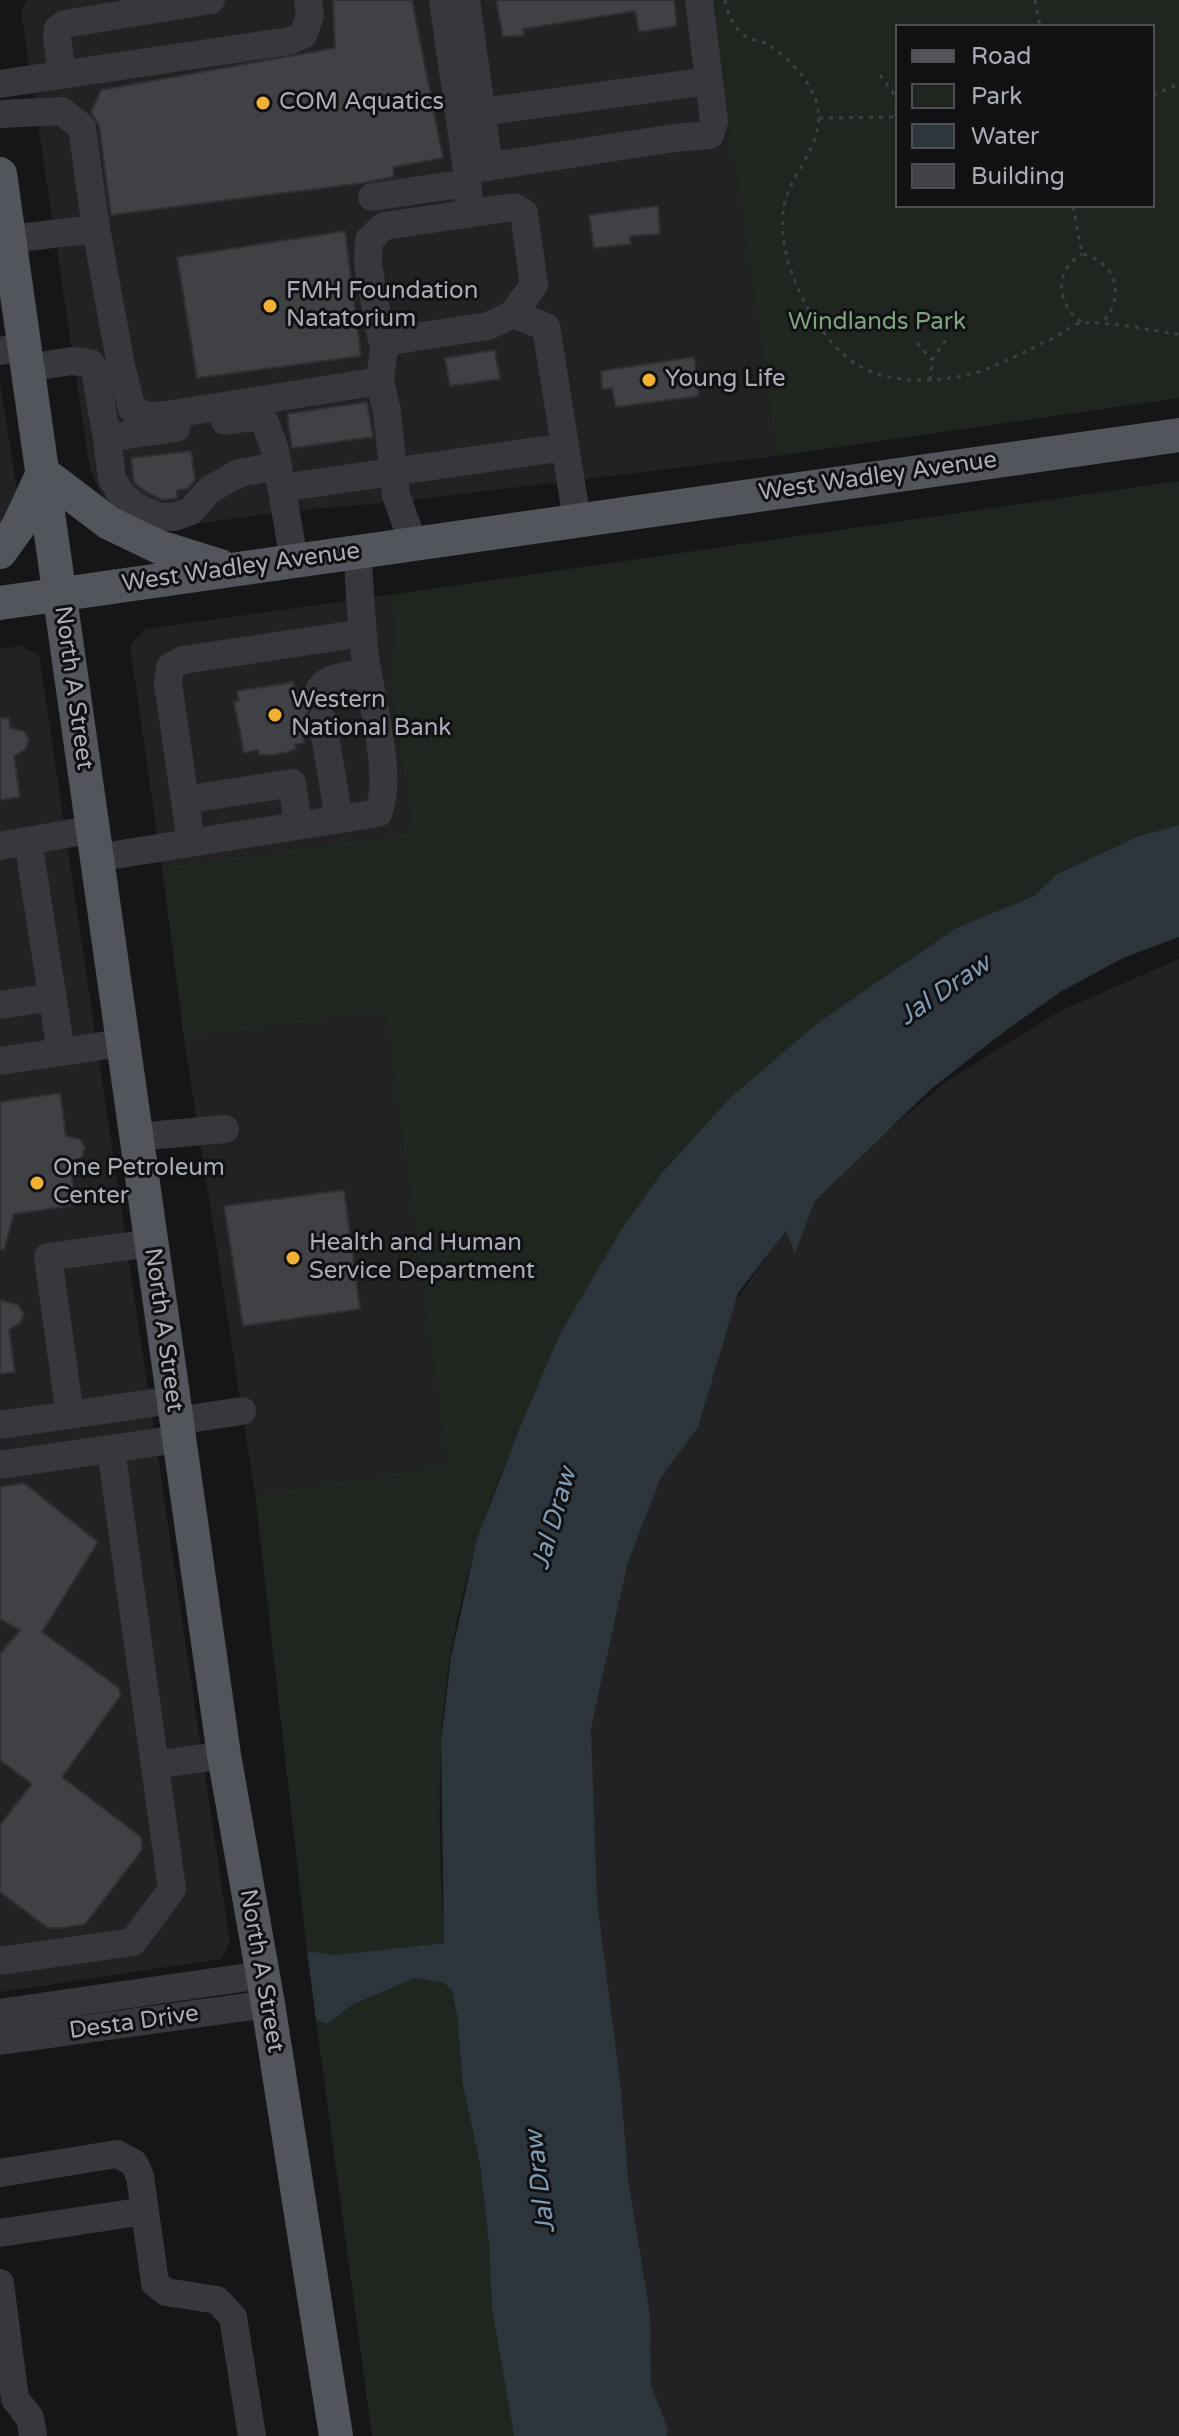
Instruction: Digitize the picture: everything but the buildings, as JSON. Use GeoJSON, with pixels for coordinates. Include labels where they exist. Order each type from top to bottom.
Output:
{"type":"FeatureCollection","features":[{"type":"Feature","properties":{"kind":"main road","name":"North A Street"},"geometry":{"type":"LineString","coordinates":[[0,174],[9,239],[9,304],[43,473],[224,1755],[336,2436]]}},
{"type":"Feature","properties":{"kind":"main road","name":"West Wadley Avenue"},"geometry":{"type":"LineString","coordinates":[[0,603],[1179,435]]}},
{"type":"Feature","properties":{"kind":"main road"},"geometry":{"type":"LineString","coordinates":[[0,552],[18,527],[43,473],[109,523],[159,547],[232,569]]}},
{"type":"Feature","properties":{"kind":"street"},"geometry":{"type":"LineString","coordinates":[[62,74],[57,38],[58,29],[65,24],[211,0]]}},
{"type":"Feature","properties":{"kind":"street"},"geometry":{"type":"LineString","coordinates":[[0,84],[289,41],[303,35],[310,16],[308,0]]}},
{"type":"Feature","properties":{"kind":"street"},"geometry":{"type":"LineString","coordinates":[[443,0],[474,173]]}},
{"type":"Feature","properties":{"kind":"street"},"geometry":{"type":"LineString","coordinates":[[466,0],[481,112],[469,214]]}},
{"type":"Feature","properties":{"kind":"street"},"geometry":{"type":"LineString","coordinates":[[372,197],[474,173],[674,138],[710,135],[714,121],[699,0]]}},
{"type":"Feature","properties":{"kind":"street"},"geometry":{"type":"LineString","coordinates":[[481,112],[709,81]]}},
{"type":"Feature","properties":{"kind":"street"},"geometry":{"type":"LineString","coordinates":[[0,114],[61,111],[82,127],[96,229],[132,409],[147,416],[167,415],[380,381]]}},
{"type":"Feature","properties":{"kind":"street"},"geometry":{"type":"LineString","coordinates":[[514,207],[524,213],[534,285],[513,314],[488,326],[390,341],[381,337],[368,265],[369,240],[384,226],[469,214],[514,207]]}},
{"type":"Feature","properties":{"kind":"street"},"geometry":{"type":"LineString","coordinates":[[9,239],[96,229]]}},
{"type":"Feature","properties":{"kind":"street"},"geometry":{"type":"LineString","coordinates":[[513,314],[546,327],[577,520]]}},
{"type":"Feature","properties":{"kind":"street"},"geometry":{"type":"LineString","coordinates":[[385,339],[380,381],[387,412],[396,495],[413,543]]}},
{"type":"Feature","properties":{"kind":"street"},"geometry":{"type":"LineString","coordinates":[[18,355],[90,363],[95,371],[112,479],[122,495],[137,507],[159,517],[174,517],[191,511],[209,490],[239,473],[280,477],[394,471],[565,447]]}},
{"type":"Feature","properties":{"kind":"street"},"geometry":{"type":"LineString","coordinates":[[107,438],[254,417],[265,422],[280,477],[294,560]]}},
{"type":"Feature","properties":{"kind":"street"},"geometry":{"type":"LineString","coordinates":[[0,846],[28,841],[95,844],[191,842],[378,813],[384,800],[383,769],[363,633],[357,551]]}},
{"type":"Feature","properties":{"kind":"street"},"geometry":{"type":"LineString","coordinates":[[191,842],[168,683],[170,667],[183,660],[363,633]]}},
{"type":"Feature","properties":{"kind":"street"},"geometry":{"type":"LineString","coordinates":[[339,819],[320,706],[328,680],[368,673]]}},
{"type":"Feature","properties":{"kind":"street"},"geometry":{"type":"LineString","coordinates":[[185,800],[292,783],[298,825]]}},
{"type":"Feature","properties":{"kind":"street"},"geometry":{"type":"LineString","coordinates":[[28,841],[61,1052]]}},
{"type":"Feature","properties":{"kind":"street"},"geometry":{"type":"LineString","coordinates":[[0,1005],[52,997]]}},
{"type":"Feature","properties":{"kind":"street"},"geometry":{"type":"LineString","coordinates":[[0,1061],[122,1043]]}},
{"type":"Feature","properties":{"kind":"street"},"geometry":{"type":"LineString","coordinates":[[136,1137],[225,1129]]}},
{"type":"Feature","properties":{"kind":"street"},"geometry":{"type":"LineString","coordinates":[[70,1415],[48,1257],[151,1243]]}},
{"type":"Feature","properties":{"kind":"street"},"geometry":{"type":"LineString","coordinates":[[0,1425],[70,1415],[176,1420],[242,1411]]}},
{"type":"Feature","properties":{"kind":"street"},"geometry":{"type":"LineString","coordinates":[[0,1465],[111,1449],[176,1420]]}},
{"type":"Feature","properties":{"kind":"street"},"geometry":{"type":"LineString","coordinates":[[0,1961],[133,1942],[172,1889],[111,1449]]}},
{"type":"Feature","properties":{"kind":"street"},"geometry":{"type":"LineString","coordinates":[[155,1765],[224,1755]]}},
{"type":"Feature","properties":{"kind":"street","name":"Desta Drive"},"geometry":{"type":"LineString","coordinates":[[0,2013],[265,1990]]}},
{"type":"Feature","properties":{"kind":"street","name":"Desta Drive"},"geometry":{"type":"LineString","coordinates":[[0,2041],[265,1990]]}},
{"type":"Feature","properties":{"kind":"street"},"geometry":{"type":"LineString","coordinates":[[0,2173],[117,2154],[134,2163],[140,2176],[155,2283],[166,2292],[217,2300],[233,2317],[252,2436]]}},
{"type":"Feature","properties":{"kind":"street"},"geometry":{"type":"LineString","coordinates":[[0,2233],[145,2211]]}},
{"type":"Feature","properties":{"kind":"street"},"geometry":{"type":"LineString","coordinates":[[0,2283],[15,2399],[30,2418],[33,2436]]}},
{"type":"Feature","properties":{"kind":"path"},"geometry":{"type":"LineString","coordinates":[[725,0],[729,17],[746,38],[764,42],[782,54],[808,85],[818,106],[817,132],[784,206],[783,235],[790,270],[804,301],[834,344],[856,364],[879,374],[943,380],[989,369],[1082,322],[1179,334]]}},
{"type":"Feature","properties":{"kind":"path"},"geometry":{"type":"LineString","coordinates":[[1035,0],[1040,24]]}},
{"type":"Feature","properties":{"kind":"path"},"geometry":{"type":"LineString","coordinates":[[880,75],[895,94]]}},
{"type":"Feature","properties":{"kind":"path"},"geometry":{"type":"LineString","coordinates":[[1155,94],[1179,84]]}},
{"type":"Feature","properties":{"kind":"path"},"geometry":{"type":"LineString","coordinates":[[819,118],[895,117]]}},
{"type":"Feature","properties":{"kind":"path"},"geometry":{"type":"LineString","coordinates":[[1073,208],[1082,254]]}},
{"type":"Feature","properties":{"kind":"path"},"geometry":{"type":"LineString","coordinates":[[1082,254],[1066,266],[1061,289],[1066,306],[1082,322]]}},
{"type":"Feature","properties":{"kind":"path"},"geometry":{"type":"LineString","coordinates":[[1082,254],[1101,261],[1115,284],[1115,302],[1102,323]]}},
{"type":"Feature","properties":{"kind":"path"},"geometry":{"type":"LineString","coordinates":[[930,380],[932,360],[947,338]]}},
{"type":"Feature","properties":{"kind":"path"},"geometry":{"type":"LineString","coordinates":[[917,343],[932,360]]}},
{"type":"Feature","properties":{"kind":"shaded area"},"geometry":{"type":"Polygon","coordinates":[[[27,0],[710,0],[776,456],[395,502],[289,511],[150,530],[104,501],[90,470],[21,11],[27,0]]]}},
{"type":"Feature","properties":{"kind":"shaded area"},"geometry":{"type":"Polygon","coordinates":[[[0,382],[17,491],[0,536],[0,382]]]}},
{"type":"Feature","properties":{"kind":"shaded area"},"geometry":{"type":"Polygon","coordinates":[[[389,595],[394,635],[389,675],[411,832],[162,867],[130,646],[145,629],[389,595]]]}},
{"type":"Feature","properties":{"kind":"shaded area"},"geometry":{"type":"Polygon","coordinates":[[[20,646],[39,654],[230,1943],[221,1959],[0,1992],[0,649],[20,646]]]}},
{"type":"Feature","properties":{"kind":"shaded area"},"geometry":{"type":"Polygon","coordinates":[[[1179,959],[1179,2436],[646,2436],[580,1947],[582,1683],[708,1340],[783,1234],[872,1144],[947,1081],[1060,1011],[1179,959]]]}},
{"type":"Feature","properties":{"kind":"shaded area"},"geometry":{"type":"Polygon","coordinates":[[[384,1012],[446,1465],[255,1494],[184,1039],[384,1012]]]}},
{"type":"Feature","properties":{"kind":"green space","name":"Windlands Park"},"geometry":{"type":"Polygon","coordinates":[[[710,0],[1179,0],[1179,398],[776,456],[710,0]]]}},
{"type":"Feature","properties":{"kind":"green space"},"geometry":{"type":"Polygon","coordinates":[[[1179,481],[1179,825],[1139,836],[1057,874],[1034,896],[956,928],[819,1022],[530,1408],[512,1447],[481,1529],[469,1571],[444,1700],[440,1792],[444,1943],[334,1955],[307,1951],[255,1494],[446,1465],[384,1012],[184,1039],[162,867],[411,832],[389,674],[394,635],[389,595],[1179,481]]]}},
{"type":"Feature","properties":{"kind":"green space"},"geometry":{"type":"Polygon","coordinates":[[[415,1978],[444,1983],[452,1990],[458,2021],[462,2081],[480,2165],[492,2308],[514,2436],[372,2436],[316,2020],[327,2024],[352,2005],[415,1978]]]}},
{"type":"Feature","properties":{"kind":"water","name":"Jal Draw"},"geometry":{"type":"Polygon","coordinates":[[[1179,825],[1179,937],[1123,958],[1060,992],[1001,1034],[930,1090],[815,1201],[795,1253],[786,1231],[738,1293],[698,1427],[661,1477],[628,1562],[591,1728],[597,1902],[621,2089],[628,2179],[650,2315],[651,2385],[668,2430],[667,2436],[514,2436],[492,2308],[480,2165],[462,2081],[458,2021],[452,1990],[444,1983],[415,1978],[352,2005],[327,2024],[316,2020],[307,1951],[334,1955],[444,1943],[441,1742],[451,1657],[477,1539],[516,1437],[560,1334],[621,1230],[661,1174],[730,1098],[819,1022],[956,928],[1034,896],[1057,874],[1139,836],[1179,825]]]}},
{"type":"Feature","properties":{"kind":"place","name":"COM Aquatics"},"geometry":{"type":"Point","coordinates":[263,103]}},
{"type":"Feature","properties":{"kind":"place","name":"FMH Foundation Natatorium"},"geometry":{"type":"Point","coordinates":[270,306]}},
{"type":"Feature","properties":{"kind":"place","name":"Young Life"},"geometry":{"type":"Point","coordinates":[649,380]}},
{"type":"Feature","properties":{"kind":"place","name":"Western National Bank"},"geometry":{"type":"Point","coordinates":[275,715]}},
{"type":"Feature","properties":{"kind":"place","name":"One Petroleum Center"},"geometry":{"type":"Point","coordinates":[37,1183]}},
{"type":"Feature","properties":{"kind":"place","name":"Health and Human Service Department"},"geometry":{"type":"Point","coordinates":[293,1258]}}]}
